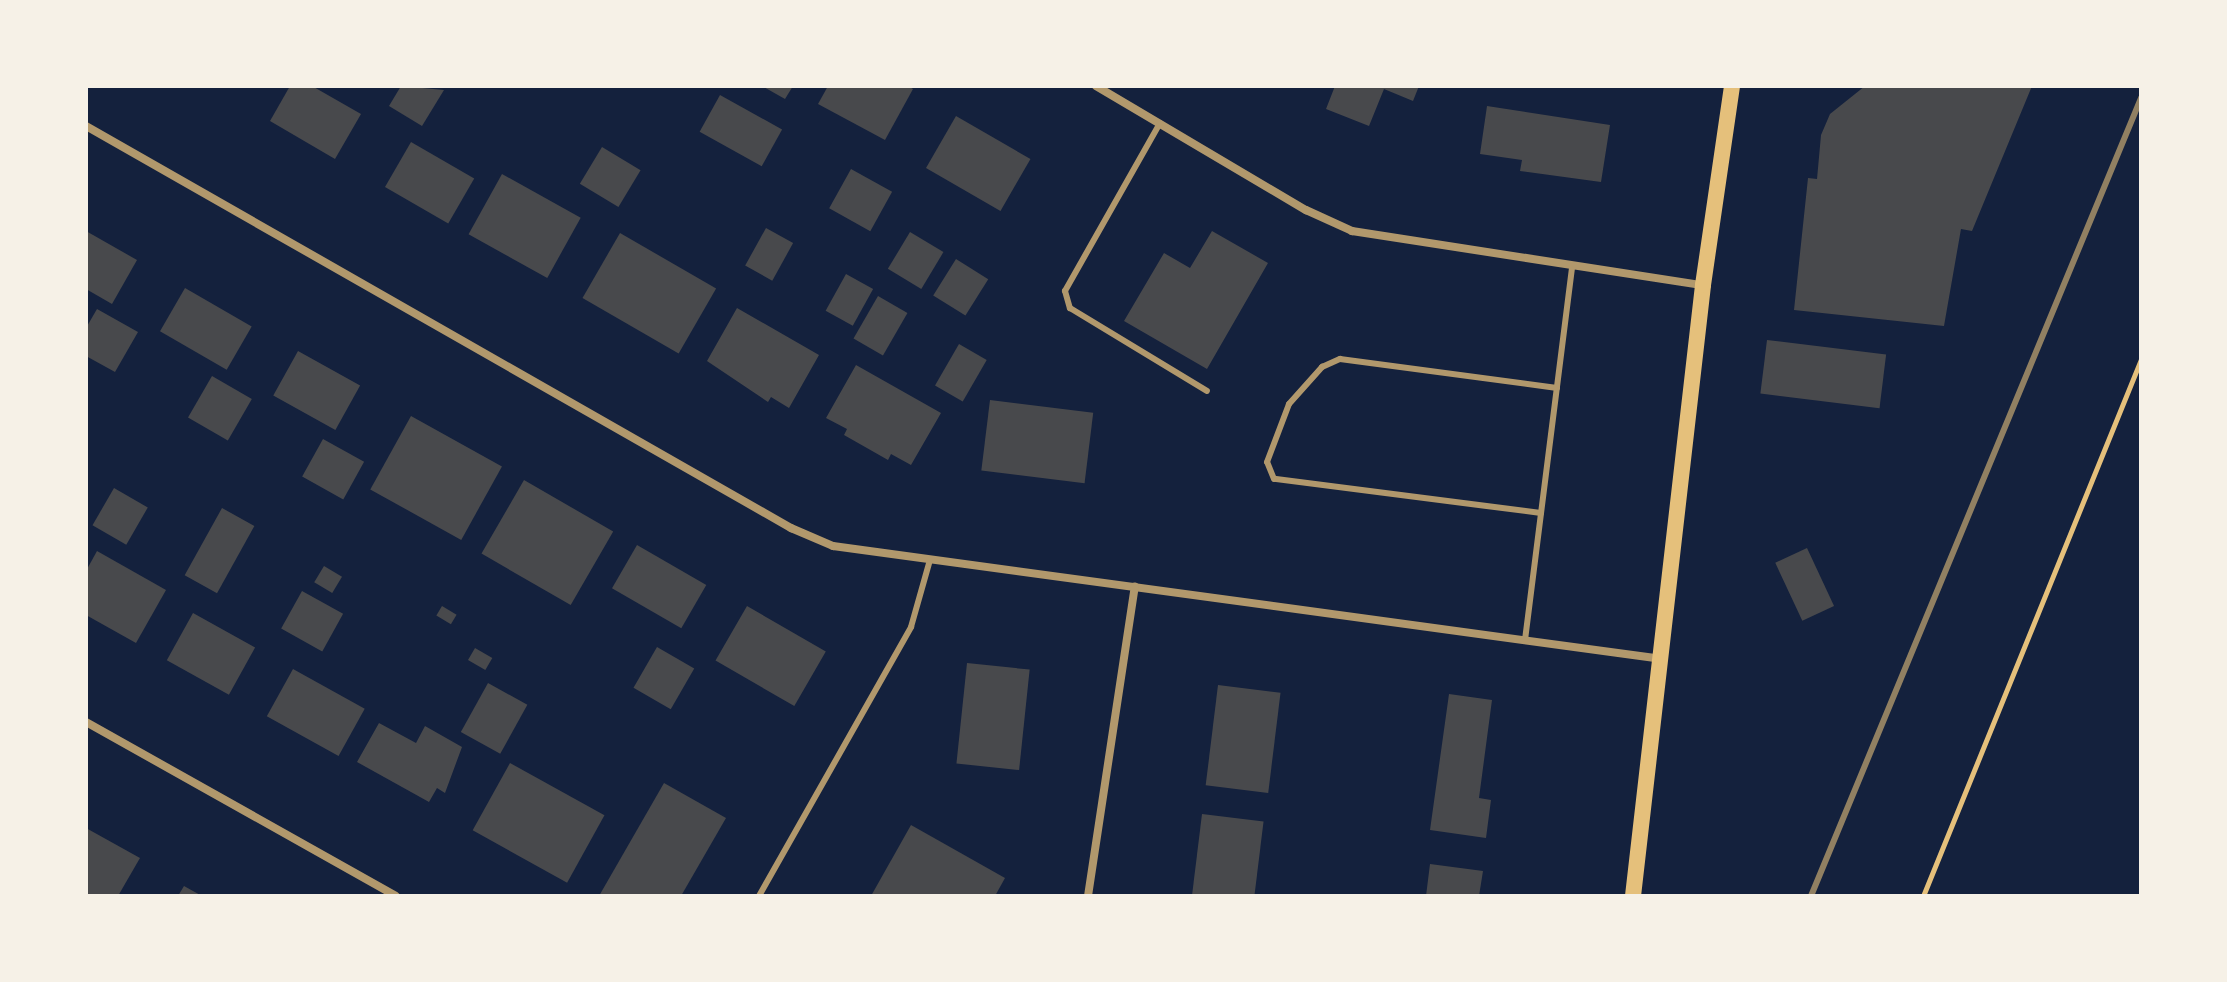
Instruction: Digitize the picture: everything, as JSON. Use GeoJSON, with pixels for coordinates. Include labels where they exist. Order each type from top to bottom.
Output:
{"type":"FeatureCollection","features":[{"type":"Feature","properties":{"kind":"main road"},"geometry":{"type":"LineString","coordinates":[[1633,896],[1703,285],[1732,86]]}},
{"type":"Feature","properties":{"kind":"street"},"geometry":{"type":"LineString","coordinates":[[1096,86],[1306,210],[1352,231],[1703,285]]}},
{"type":"Feature","properties":{"kind":"street"},"geometry":{"type":"LineString","coordinates":[[86,126],[791,528],[833,546],[1662,659]]}},
{"type":"Feature","properties":{"kind":"street"},"geometry":{"type":"LineString","coordinates":[[1088,896],[1135,587]]}},
{"type":"Feature","properties":{"kind":"street"},"geometry":{"type":"LineString","coordinates":[[86,722],[396,896]]}},
{"type":"Feature","properties":{"kind":"lane"},"geometry":{"type":"LineString","coordinates":[[1160,123],[1065,291],[1070,308],[1207,391]]}},
{"type":"Feature","properties":{"kind":"lane"},"geometry":{"type":"LineString","coordinates":[[1525,640],[1572,266]]}},
{"type":"Feature","properties":{"kind":"lane"},"geometry":{"type":"LineString","coordinates":[[1541,513],[1274,479],[1267,462],[1289,404],[1322,367],[1340,359],[1557,388]]}},
{"type":"Feature","properties":{"kind":"lane"},"geometry":{"type":"LineString","coordinates":[[759,896],[911,627],[930,560]]}},
{"type":"Feature","properties":{"kind":"path"},"geometry":{"type":"LineString","coordinates":[[1923,896],[2141,359]]}},
{"type":"Feature","properties":{"kind":"building"},"geometry":{"type":"Polygon","coordinates":[[[290,86],[312,86],[361,114],[335,159],[270,121],[290,86]]]}},
{"type":"Feature","properties":{"kind":"building"},"geometry":{"type":"Polygon","coordinates":[[[401,86],[444,90],[422,126],[389,106],[401,86]]]}},
{"type":"Feature","properties":{"kind":"building"},"geometry":{"type":"Polygon","coordinates":[[[762,86],[793,86],[785,99],[762,86]]]}},
{"type":"Feature","properties":{"kind":"building"},"geometry":{"type":"Polygon","coordinates":[[[828,86],[908,86],[913,89],[885,140],[818,104],[828,86]]]}},
{"type":"Feature","properties":{"kind":"building"},"geometry":{"type":"Polygon","coordinates":[[[1335,86],[1419,86],[1413,101],[1384,89],[1369,126],[1326,109],[1335,86]]]}},
{"type":"Feature","properties":{"kind":"building"},"geometry":{"type":"Polygon","coordinates":[[[1865,86],[2032,86],[1972,231],[1961,229],[1944,326],[1794,310],[1808,178],[1817,179],[1821,135],[1830,114],[1865,86]]]}},
{"type":"Feature","properties":{"kind":"building"},"geometry":{"type":"Polygon","coordinates":[[[720,95],[782,129],[762,166],[700,132],[720,95]]]}},
{"type":"Feature","properties":{"kind":"building"},"geometry":{"type":"Polygon","coordinates":[[[1487,106],[1610,125],[1601,182],[1520,171],[1522,160],[1480,154],[1487,106]]]}},
{"type":"Feature","properties":{"kind":"building"},"geometry":{"type":"Polygon","coordinates":[[[956,116],[1030,159],[1000,211],[926,168],[956,116]]]}},
{"type":"Feature","properties":{"kind":"building"},"geometry":{"type":"Polygon","coordinates":[[[411,142],[474,178],[448,224],[385,187],[411,142]]]}},
{"type":"Feature","properties":{"kind":"building"},"geometry":{"type":"Polygon","coordinates":[[[602,147],[641,170],[618,207],[580,184],[602,147]]]}},
{"type":"Feature","properties":{"kind":"building"},"geometry":{"type":"Polygon","coordinates":[[[851,169],[892,192],[870,231],[829,208],[851,169]]]}},
{"type":"Feature","properties":{"kind":"building"},"geometry":{"type":"Polygon","coordinates":[[[502,174],[581,218],[547,278],[469,234],[502,174]]]}},
{"type":"Feature","properties":{"kind":"building"},"geometry":{"type":"Polygon","coordinates":[[[766,228],[793,243],[772,281],[745,266],[766,228]]]}},
{"type":"Feature","properties":{"kind":"building"},"geometry":{"type":"Polygon","coordinates":[[[86,231],[137,260],[112,304],[86,289],[86,231]]]}},
{"type":"Feature","properties":{"kind":"building"},"geometry":{"type":"Polygon","coordinates":[[[1212,231],[1268,263],[1207,369],[1124,321],[1164,253],[1190,268],[1212,231]]]}},
{"type":"Feature","properties":{"kind":"building"},"geometry":{"type":"Polygon","coordinates":[[[910,232],[943,252],[921,289],[888,269],[910,232]]]}},
{"type":"Feature","properties":{"kind":"building"},"geometry":{"type":"Polygon","coordinates":[[[620,233],[716,289],[679,353],[582,298],[620,233]]]}},
{"type":"Feature","properties":{"kind":"building"},"geometry":{"type":"Polygon","coordinates":[[[956,259],[988,279],[965,316],[933,295],[956,259]]]}},
{"type":"Feature","properties":{"kind":"building"},"geometry":{"type":"Polygon","coordinates":[[[846,274],[873,289],[853,326],[826,311],[846,274]]]}},
{"type":"Feature","properties":{"kind":"building"},"geometry":{"type":"Polygon","coordinates":[[[185,288],[252,326],[227,370],[160,331],[185,288]]]}},
{"type":"Feature","properties":{"kind":"building"},"geometry":{"type":"Polygon","coordinates":[[[878,296],[907,313],[883,355],[854,338],[878,296]]]}},
{"type":"Feature","properties":{"kind":"building"},"geometry":{"type":"Polygon","coordinates":[[[737,308],[819,355],[789,408],[771,397],[768,402],[707,361],[737,308]]]}},
{"type":"Feature","properties":{"kind":"building"},"geometry":{"type":"Polygon","coordinates":[[[97,309],[138,332],[115,372],[86,356],[86,328],[97,309]]]}},
{"type":"Feature","properties":{"kind":"building"},"geometry":{"type":"Polygon","coordinates":[[[1767,340],[1886,355],[1880,408],[1760,394],[1767,340]]]}},
{"type":"Feature","properties":{"kind":"building"},"geometry":{"type":"Polygon","coordinates":[[[959,344],[987,360],[963,402],[935,386],[959,344]]]}},
{"type":"Feature","properties":{"kind":"building"},"geometry":{"type":"Polygon","coordinates":[[[298,351],[360,385],[335,430],[273,396],[298,351]]]}},
{"type":"Feature","properties":{"kind":"building"},"geometry":{"type":"Polygon","coordinates":[[[856,365],[941,413],[911,465],[891,454],[888,460],[844,435],[847,429],[826,418],[856,365]]]}},
{"type":"Feature","properties":{"kind":"building"},"geometry":{"type":"Polygon","coordinates":[[[212,376],[252,399],[228,441],[188,418],[212,376]]]}},
{"type":"Feature","properties":{"kind":"building"},"geometry":{"type":"Polygon","coordinates":[[[990,400],[1093,413],[1085,483],[981,470],[990,400]]]}},
{"type":"Feature","properties":{"kind":"building"},"geometry":{"type":"Polygon","coordinates":[[[411,416],[502,466],[461,540],[370,489],[411,416]]]}},
{"type":"Feature","properties":{"kind":"building"},"geometry":{"type":"Polygon","coordinates":[[[323,439],[364,462],[343,499],[302,477],[323,439]]]}},
{"type":"Feature","properties":{"kind":"building"},"geometry":{"type":"Polygon","coordinates":[[[524,480],[613,532],[571,605],[482,554],[524,480]]]}},
{"type":"Feature","properties":{"kind":"building"},"geometry":{"type":"Polygon","coordinates":[[[114,488],[148,508],[126,545],[93,525],[114,488]]]}},
{"type":"Feature","properties":{"kind":"building"},"geometry":{"type":"Polygon","coordinates":[[[222,508],[254,526],[217,593],[185,575],[222,508]]]}},
{"type":"Feature","properties":{"kind":"building"},"geometry":{"type":"Polygon","coordinates":[[[637,545],[706,585],[681,628],[612,588],[637,545]]]}},
{"type":"Feature","properties":{"kind":"building"},"geometry":{"type":"Polygon","coordinates":[[[1807,548],[1834,606],[1802,621],[1775,563],[1807,548]]]}},
{"type":"Feature","properties":{"kind":"building"},"geometry":{"type":"Polygon","coordinates":[[[97,551],[166,590],[136,643],[86,615],[86,571],[97,551]]]}},
{"type":"Feature","properties":{"kind":"building"},"geometry":{"type":"Polygon","coordinates":[[[324,566],[342,577],[332,593],[314,582],[324,566]]]}},
{"type":"Feature","properties":{"kind":"building"},"geometry":{"type":"Polygon","coordinates":[[[302,591],[343,614],[322,651],[281,629],[302,591]]]}},
{"type":"Feature","properties":{"kind":"building"},"geometry":{"type":"Polygon","coordinates":[[[442,606],[457,615],[451,624],[436,615],[442,606]]]}},
{"type":"Feature","properties":{"kind":"building"},"geometry":{"type":"Polygon","coordinates":[[[747,606],[826,652],[794,706],[716,661],[747,606]]]}},
{"type":"Feature","properties":{"kind":"building"},"geometry":{"type":"Polygon","coordinates":[[[193,613],[255,647],[229,695],[167,660],[193,613]]]}},
{"type":"Feature","properties":{"kind":"building"},"geometry":{"type":"Polygon","coordinates":[[[657,647],[694,668],[671,709],[634,688],[657,647]]]}},
{"type":"Feature","properties":{"kind":"building"},"geometry":{"type":"Polygon","coordinates":[[[475,648],[492,658],[485,670],[468,660],[475,648]]]}},
{"type":"Feature","properties":{"kind":"building"},"geometry":{"type":"Polygon","coordinates":[[[967,663],[1030,670],[1019,770],[956,763],[967,663]]]}},
{"type":"Feature","properties":{"kind":"building"},"geometry":{"type":"Polygon","coordinates":[[[293,669],[365,709],[339,756],[267,716],[293,669]]]}},
{"type":"Feature","properties":{"kind":"building"},"geometry":{"type":"Polygon","coordinates":[[[488,683],[527,705],[500,754],[461,732],[488,683]]]}},
{"type":"Feature","properties":{"kind":"building"},"geometry":{"type":"Polygon","coordinates":[[[1218,685],[1281,693],[1268,793],[1206,785],[1218,685]]]}},
{"type":"Feature","properties":{"kind":"building"},"geometry":{"type":"Polygon","coordinates":[[[1449,694],[1492,700],[1479,798],[1491,800],[1486,838],[1430,830],[1449,694]]]}},
{"type":"Feature","properties":{"kind":"building"},"geometry":{"type":"Polygon","coordinates":[[[379,723],[416,743],[425,726],[462,747],[445,793],[437,788],[429,802],[357,762],[379,723]]]}},
{"type":"Feature","properties":{"kind":"building"},"geometry":{"type":"Polygon","coordinates":[[[510,763],[604,815],[567,883],[473,830],[510,763]]]}},
{"type":"Feature","properties":{"kind":"building"},"geometry":{"type":"Polygon","coordinates":[[[664,783],[726,818],[681,896],[599,896],[664,783]]]}},
{"type":"Feature","properties":{"kind":"building"},"geometry":{"type":"Polygon","coordinates":[[[1202,814],[1264,822],[1254,896],[1192,896],[1202,814]]]}},
{"type":"Feature","properties":{"kind":"building"},"geometry":{"type":"Polygon","coordinates":[[[911,825],[1005,878],[995,896],[871,896],[911,825]]]}},
{"type":"Feature","properties":{"kind":"building"},"geometry":{"type":"Polygon","coordinates":[[[86,828],[140,858],[118,896],[86,896],[86,828]]]}},
{"type":"Feature","properties":{"kind":"building"},"geometry":{"type":"Polygon","coordinates":[[[1430,864],[1483,871],[1479,896],[1426,896],[1430,864]]]}},
{"type":"Feature","properties":{"kind":"building"},"geometry":{"type":"Polygon","coordinates":[[[184,886],[202,896],[178,896],[184,886]]]}},
{"type":"Feature","properties":{"kind":"railway"},"geometry":{"type":"LineString","coordinates":[[1811,896],[2141,98]]}}]}
